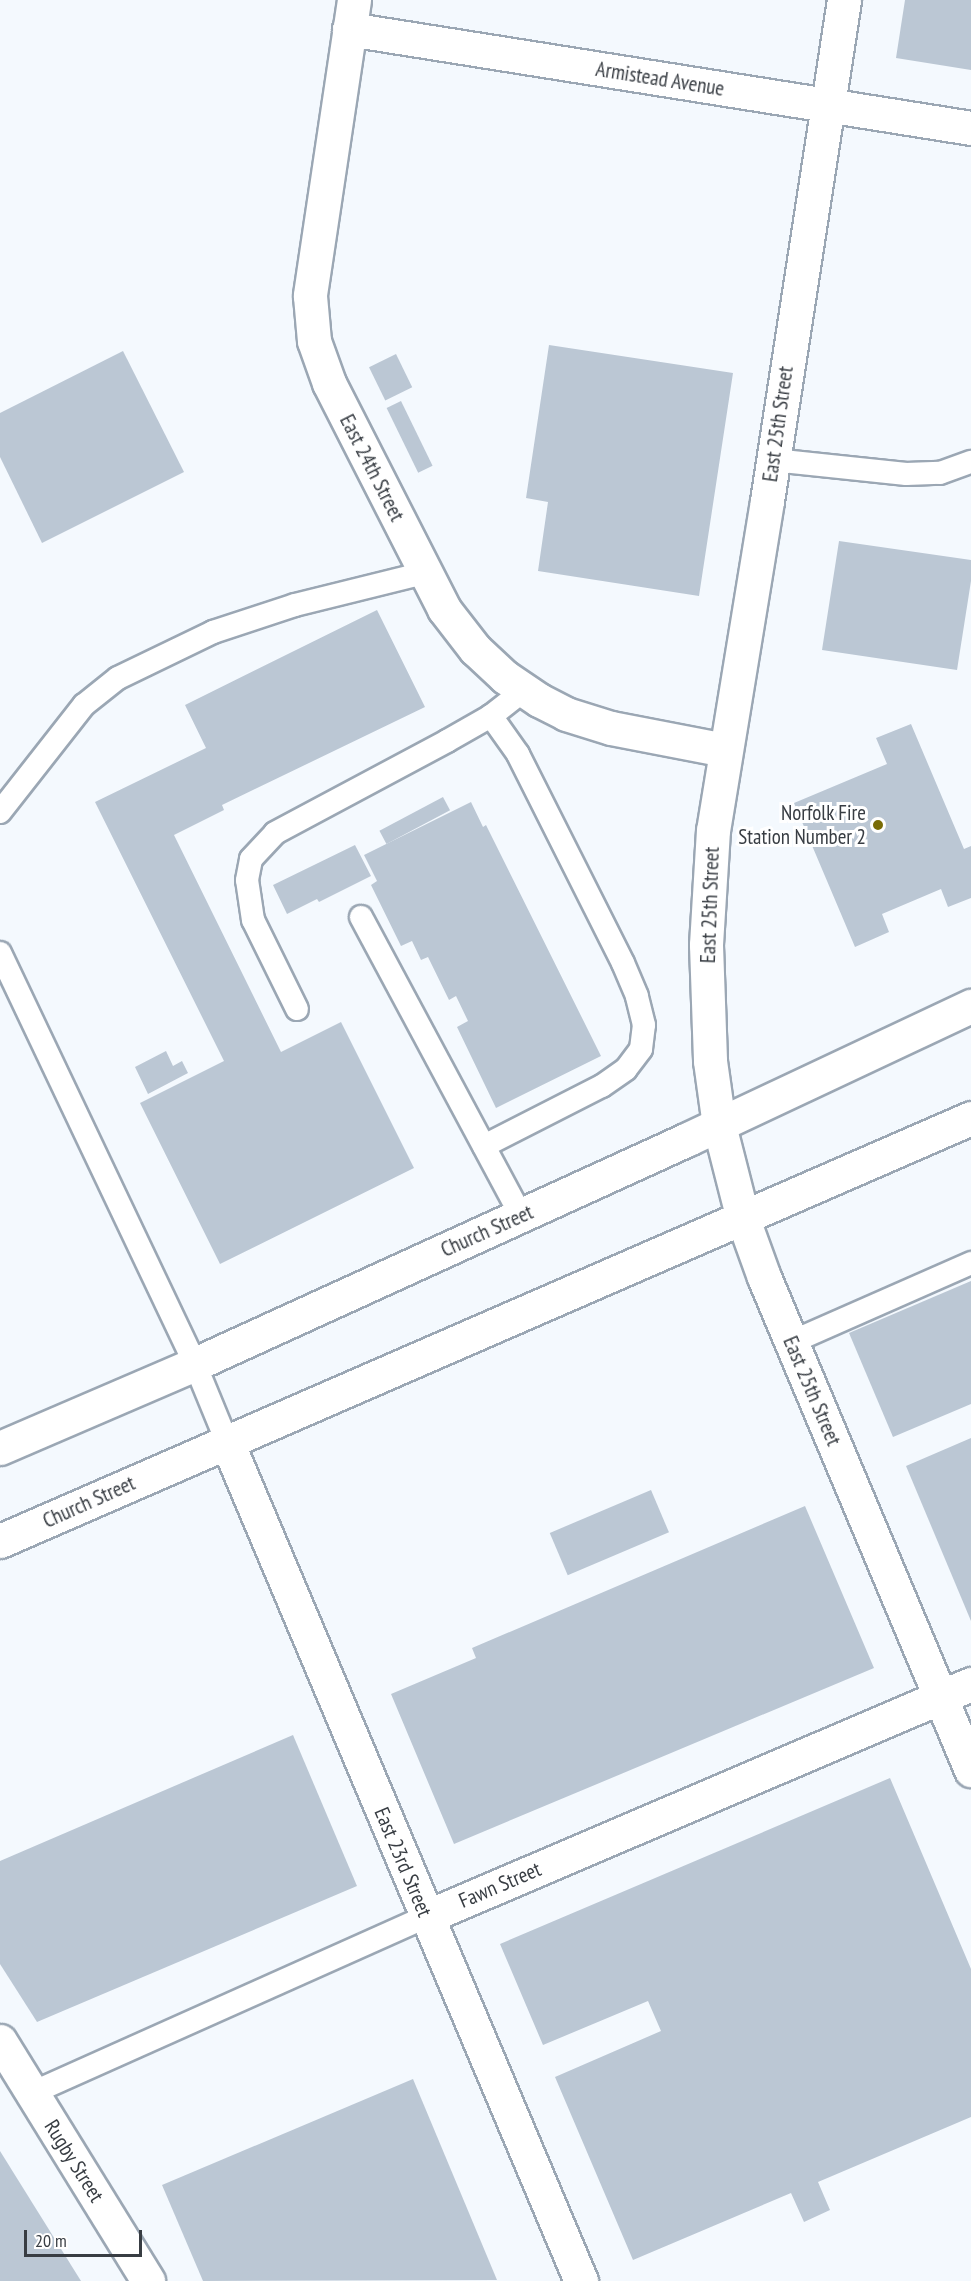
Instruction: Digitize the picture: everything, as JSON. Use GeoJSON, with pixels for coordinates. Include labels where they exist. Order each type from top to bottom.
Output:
{"type":"FeatureCollection","features":[{"type":"Feature","properties":{"kind":"street","name":"East 25th Street"},"geometry":{"type":"LineString","coordinates":[[844,0],[713,830],[706,945],[710,1061],[719,1125],[743,1219],[971,1770]]}},
{"type":"Feature","properties":{"kind":"street","name":"Armistead Avenue"},"geometry":{"type":"LineString","coordinates":[[352,14],[827,106],[971,128]]}},
{"type":"Feature","properties":{"kind":"street","name":"East 24th Street"},"geometry":{"type":"LineString","coordinates":[[352,14],[310,296],[314,341],[329,383],[424,573],[444,609],[475,649],[524,690],[566,714],[611,728],[725,750]]}},
{"type":"Feature","properties":{"kind":"street","name":"Church Street"},"geometry":{"type":"LineString","coordinates":[[0,1448],[195,1364],[719,1125],[971,1006]]}},
{"type":"Feature","properties":{"kind":"street","name":"Church Street"},"geometry":{"type":"LineString","coordinates":[[0,1541],[971,1118]]}},
{"type":"Feature","properties":{"kind":"street","name":"East 23rd Street"},"geometry":{"type":"LineString","coordinates":[[227,1442],[581,2281]]}},
{"type":"Feature","properties":{"kind":"street","name":"Fawn Street"},"geometry":{"type":"LineString","coordinates":[[426,1917],[971,1684]]}},
{"type":"Feature","properties":{"kind":"street","name":"Rugby Street"},"geometry":{"type":"LineString","coordinates":[[0,2041],[148,2281]]}},
{"type":"Feature","properties":{"kind":"lane"},"geometry":{"type":"LineString","coordinates":[[773,460],[906,474],[940,473],[971,462]]}},
{"type":"Feature","properties":{"kind":"lane"},"geometry":{"type":"LineString","coordinates":[[0,812],[84,705],[118,678],[213,632],[295,605],[424,573]]}},
{"type":"Feature","properties":{"kind":"lane"},"geometry":{"type":"LineString","coordinates":[[297,1009],[253,920],[247,880],[251,859],[274,833],[491,716],[524,690]]}},
{"type":"Feature","properties":{"kind":"lane"},"geometry":{"type":"LineString","coordinates":[[484,1146],[602,1086],[626,1069],[641,1049],[644,1025],[637,996],[623,963],[518,754],[491,716]]}},
{"type":"Feature","properties":{"kind":"lane"},"geometry":{"type":"LineString","coordinates":[[361,917],[521,1215]]}},
{"type":"Feature","properties":{"kind":"lane"},"geometry":{"type":"LineString","coordinates":[[0,953],[195,1364],[227,1442]]}},
{"type":"Feature","properties":{"kind":"lane"},"geometry":{"type":"LineString","coordinates":[[792,1342],[971,1263]]}},
{"type":"Feature","properties":{"kind":"lane","name":"Fawn Street"},"geometry":{"type":"LineString","coordinates":[[32,2093],[426,1917]]}},
{"type":"Feature","properties":{"kind":"building"},"geometry":{"type":"Polygon","coordinates":[[[905,0],[971,0],[971,70],[896,58],[905,0]]]}},
{"type":"Feature","properties":{"kind":"building"},"geometry":{"type":"Polygon","coordinates":[[[549,345],[733,373],[699,596],[538,571],[548,502],[526,498],[549,345]]]}},
{"type":"Feature","properties":{"kind":"building"},"geometry":{"type":"Polygon","coordinates":[[[123,351],[184,472],[42,543],[0,457],[0,413],[123,351]]]}},
{"type":"Feature","properties":{"kind":"building"},"geometry":{"type":"Polygon","coordinates":[[[396,354],[412,387],[385,400],[369,367],[396,354]]]}},
{"type":"Feature","properties":{"kind":"building"},"geometry":{"type":"Polygon","coordinates":[[[401,401],[433,466],[418,473],[387,408],[401,401]]]}},
{"type":"Feature","properties":{"kind":"building"},"geometry":{"type":"Polygon","coordinates":[[[839,541],[971,560],[971,581],[957,670],[822,650],[839,541]]]}},
{"type":"Feature","properties":{"kind":"building"},"geometry":{"type":"Polygon","coordinates":[[[377,610],[425,707],[222,805],[224,810],[174,835],[281,1052],[341,1022],[414,1168],[220,1264],[140,1103],[224,1061],[95,802],[206,748],[185,705],[377,610]]]}},
{"type":"Feature","properties":{"kind":"building","name":"Norfolk Fire Station Number 2"},"geometry":{"type":"Polygon","coordinates":[[[911,724],[964,849],[971,846],[971,898],[948,907],[941,889],[882,914],[889,932],[855,947],[794,803],[887,764],[876,738],[911,724]]]}},
{"type":"Feature","properties":{"kind":"building"},"geometry":{"type":"Polygon","coordinates":[[[443,797],[450,810],[386,844],[379,831],[443,797]]]}},
{"type":"Feature","properties":{"kind":"building"},"geometry":{"type":"Polygon","coordinates":[[[471,802],[483,827],[486,825],[601,1056],[496,1108],[457,1027],[468,1021],[456,996],[449,1000],[428,957],[421,960],[412,941],[401,946],[371,885],[377,881],[364,855],[471,802]]]}},
{"type":"Feature","properties":{"kind":"building"},"geometry":{"type":"Polygon","coordinates":[[[355,845],[371,876],[319,902],[317,899],[287,914],[273,885],[355,845]]]}},
{"type":"Feature","properties":{"kind":"building"},"geometry":{"type":"Polygon","coordinates":[[[166,1051],[173,1066],[182,1061],[188,1073],[148,1094],[135,1067],[166,1051]]]}},
{"type":"Feature","properties":{"kind":"building"},"geometry":{"type":"Polygon","coordinates":[[[971,1281],[971,1404],[893,1437],[849,1333],[971,1281]]]}},
{"type":"Feature","properties":{"kind":"building"},"geometry":{"type":"Polygon","coordinates":[[[971,1438],[971,1621],[906,1466],[971,1438]]]}},
{"type":"Feature","properties":{"kind":"building"},"geometry":{"type":"Polygon","coordinates":[[[651,1490],[669,1532],[568,1575],[550,1533],[651,1490]]]}},
{"type":"Feature","properties":{"kind":"building"},"geometry":{"type":"Polygon","coordinates":[[[805,1506],[874,1668],[454,1844],[391,1694],[476,1658],[472,1648],[805,1506]]]}},
{"type":"Feature","properties":{"kind":"building"},"geometry":{"type":"Polygon","coordinates":[[[293,1735],[357,1886],[37,2022],[0,1964],[0,1861],[293,1735]]]}},
{"type":"Feature","properties":{"kind":"building"},"geometry":{"type":"Polygon","coordinates":[[[890,1778],[971,1969],[971,2117],[818,2182],[830,2210],[804,2222],[791,2193],[633,2260],[555,2077],[661,2031],[648,2001],[543,2045],[500,1944],[890,1778]]]}},
{"type":"Feature","properties":{"kind":"building"},"geometry":{"type":"Polygon","coordinates":[[[413,2079],[497,2280],[203,2281],[162,2185],[413,2079]]]}},
{"type":"Feature","properties":{"kind":"building"},"geometry":{"type":"Polygon","coordinates":[[[0,2151],[81,2281],[0,2281],[0,2151]]]}},
{"type":"Feature","properties":{"kind":"place","name":"Norfolk Fire Station Number 2"},"geometry":{"type":"Point","coordinates":[878,825]}}]}
